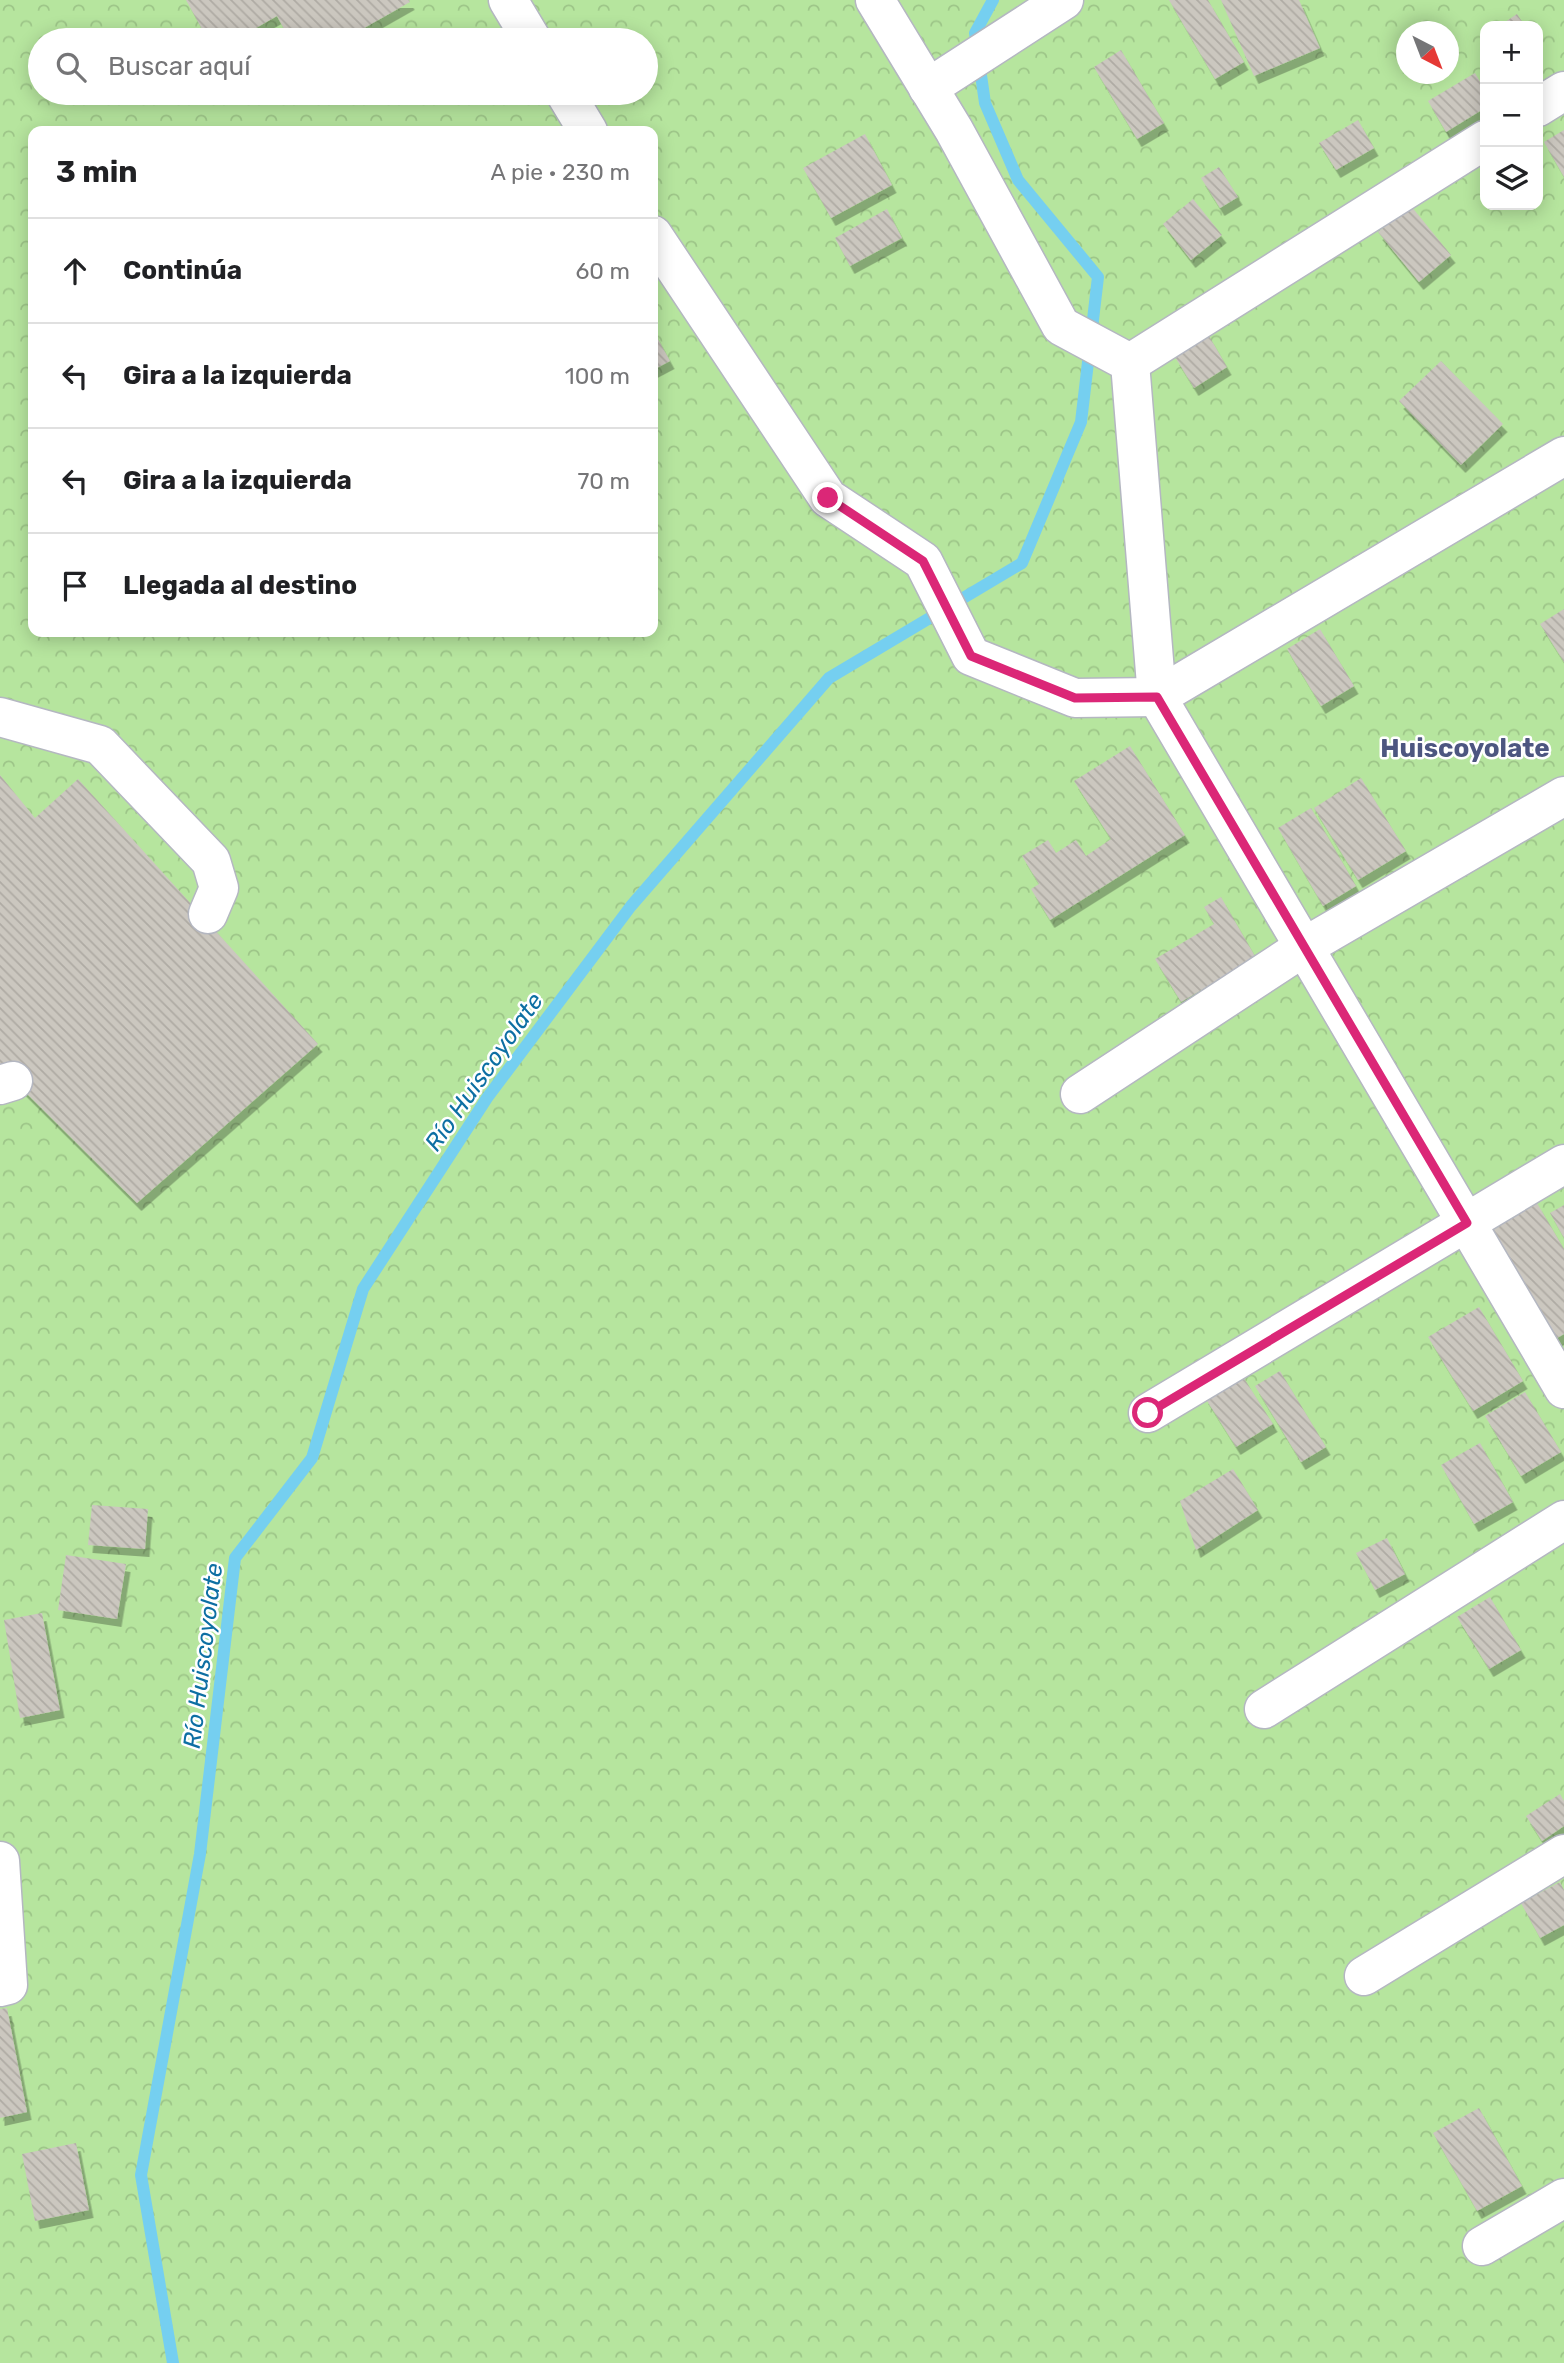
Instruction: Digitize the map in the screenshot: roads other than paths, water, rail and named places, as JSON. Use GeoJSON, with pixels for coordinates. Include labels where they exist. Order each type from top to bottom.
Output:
{"type":"FeatureCollection","features":[{"type":"Feature","properties":{"kind":"street"},"geometry":{"type":"LineString","coordinates":[[508,0],[525,28]]}},
{"type":"Feature","properties":{"kind":"street"},"geometry":{"type":"LineString","coordinates":[[875,0],[942,78],[954,130],[1062,326],[1121,358]]}},
{"type":"Feature","properties":{"kind":"street"},"geometry":{"type":"LineString","coordinates":[[942,78],[1064,0]]}},
{"type":"Feature","properties":{"kind":"street"},"geometry":{"type":"LineString","coordinates":[[1543,104],[1564,91]]}},
{"type":"Feature","properties":{"kind":"street"},"geometry":{"type":"LineString","coordinates":[[573,105],[586,126]]}},
{"type":"Feature","properties":{"kind":"street"},"geometry":{"type":"LineString","coordinates":[[1121,358],[1480,143]]}},
{"type":"Feature","properties":{"kind":"street"},"geometry":{"type":"LineString","coordinates":[[658,243],[828,498],[923,561],[971,656],[1075,698],[1157,697],[1564,456]]}},
{"type":"Feature","properties":{"kind":"street"},"geometry":{"type":"LineString","coordinates":[[1121,358],[1157,697],[1564,1389]]}},
{"type":"Feature","properties":{"kind":"street"},"geometry":{"type":"LineString","coordinates":[[0,717],[100,745],[211,861],[219,888],[208,914]]}},
{"type":"Feature","properties":{"kind":"street"},"geometry":{"type":"LineString","coordinates":[[1080,1094],[1304,947],[1564,796]]}},
{"type":"Feature","properties":{"kind":"street"},"geometry":{"type":"LineString","coordinates":[[1148,1413],[1564,1164]]}},
{"type":"Feature","properties":{"kind":"street"},"geometry":{"type":"LineString","coordinates":[[1264,1709],[1564,1520]]}},
{"type":"Feature","properties":{"kind":"street"},"geometry":{"type":"LineString","coordinates":[[1364,1976],[1564,1854]]}},
{"type":"Feature","properties":{"kind":"street"},"geometry":{"type":"LineString","coordinates":[[0,1861],[4,1986]]}},
{"type":"Feature","properties":{"kind":"street"},"geometry":{"type":"LineString","coordinates":[[1482,2246],[1564,2198]]}},
{"type":"Feature","properties":{"kind":"waterway","name":"Río Huiscoyolate"},"geometry":{"type":"LineString","coordinates":[[173,2363],[141,2175],[200,1854],[235,1558],[312,1458],[363,1289],[487,1098],[631,906],[829,678],[1022,563],[1081,422],[1098,277],[1018,180],[985,103],[975,33],[993,0]]}},
{"type":"Feature","properties":{"kind":"district","name":"Huiscoyolate"},"geometry":{"type":"Point","coordinates":[1465,748]}}]}
